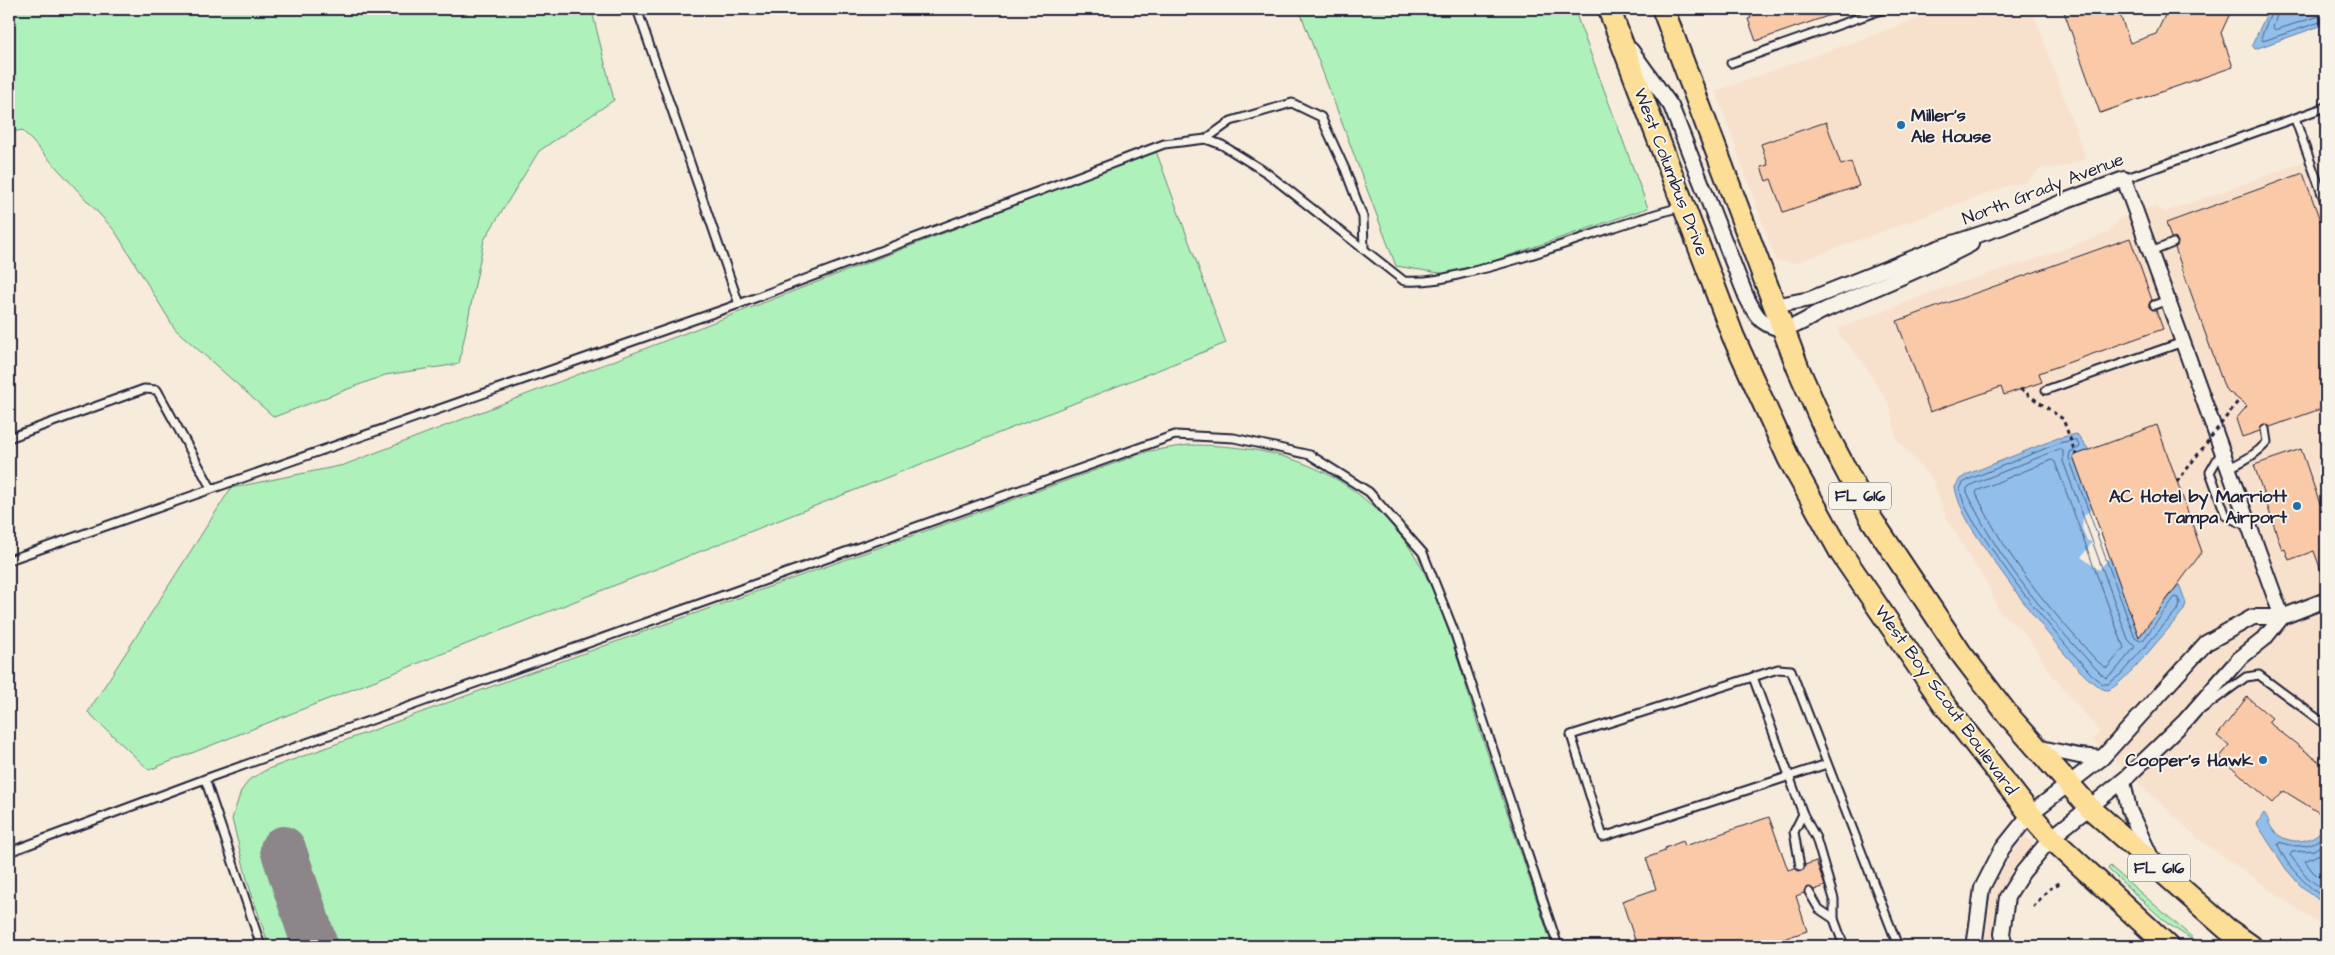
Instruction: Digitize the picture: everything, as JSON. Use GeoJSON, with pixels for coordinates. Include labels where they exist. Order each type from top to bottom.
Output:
{"type":"FeatureCollection","features":[{"type":"Feature","properties":{"kind":"main road","name":"West Columbus Drive"},"geometry":{"type":"LineString","coordinates":[[1609,9],[1733,336]]}},
{"type":"Feature","properties":{"kind":"main road","name":"FL 616"},"geometry":{"type":"LineString","coordinates":[[1663,9],[1782,329],[1827,434],[1872,520],[1960,652],[2001,707],[2068,784],[2090,808],[2226,929],[2250,946]]}},
{"type":"Feature","properties":{"kind":"main road","name":"West Boy Scout Boulevard"},"geometry":{"type":"LineString","coordinates":[[1733,336],[1789,459],[1841,553],[1944,704],[2051,838],[2168,946]]}},
{"type":"Feature","properties":{"kind":"street"},"geometry":{"type":"LineString","coordinates":[[1617,31],[1672,106],[1712,213],[1754,312],[1761,321],[1782,329],[1938,261],[2002,227]]}},
{"type":"Feature","properties":{"kind":"street"},"geometry":{"type":"LineString","coordinates":[[2124,179],[2282,617]]}},
{"type":"Feature","properties":{"kind":"street","name":"North Grady Avenue"},"geometry":{"type":"LineString","coordinates":[[1774,306],[1810,299],[1938,248],[2002,227],[2124,179]]}},
{"type":"Feature","properties":{"kind":"street"},"geometry":{"type":"LineString","coordinates":[[1976,946],[1975,940],[1982,888],[2002,850],[2030,814],[2102,758],[2206,643],[2253,618],[2282,617],[2326,600]]}},
{"type":"Feature","properties":{"kind":"street"},"geometry":{"type":"LineString","coordinates":[[2005,946],[2002,934],[2007,897],[2023,872],[2051,838],[2123,781],[2185,722],[2239,659],[2264,639],[2282,617]]}},
{"type":"Feature","properties":{"kind":"street"},"geometry":{"type":"LineString","coordinates":[[2036,747],[2079,756],[2102,758]]}},
{"type":"Feature","properties":{"kind":"street"},"geometry":{"type":"LineString","coordinates":[[2123,781],[2129,810],[2155,865]]}},
{"type":"Feature","properties":{"kind":"lane"},"geometry":{"type":"LineString","coordinates":[[637,9],[739,304]]}},
{"type":"Feature","properties":{"kind":"lane"},"geometry":{"type":"LineString","coordinates":[[1731,64],[1884,9]]}},
{"type":"Feature","properties":{"kind":"lane"},"geometry":{"type":"LineString","coordinates":[[1206,139],[1231,121],[1292,103],[1321,117],[1345,169],[1363,217],[1364,250]]}},
{"type":"Feature","properties":{"kind":"lane","name":"North Grady Avenue"},"geometry":{"type":"LineString","coordinates":[[2124,179],[2326,107]]}},
{"type":"Feature","properties":{"kind":"lane"},"geometry":{"type":"LineString","coordinates":[[2295,119],[2326,205]]}},
{"type":"Feature","properties":{"kind":"lane"},"geometry":{"type":"LineString","coordinates":[[9,560],[739,304],[1164,144],[1206,139],[1222,145],[1267,173],[1404,281],[1429,282],[1516,260],[1618,225],[1684,206]]}},
{"type":"Feature","properties":{"kind":"lane"},"geometry":{"type":"LineString","coordinates":[[2151,252],[2173,243]]}},
{"type":"Feature","properties":{"kind":"lane"},"geometry":{"type":"LineString","coordinates":[[2154,306],[2168,300]]}},
{"type":"Feature","properties":{"kind":"lane"},"geometry":{"type":"LineString","coordinates":[[2046,390],[2183,342]]}},
{"type":"Feature","properties":{"kind":"lane"},"geometry":{"type":"LineString","coordinates":[[9,438],[144,389],[157,390],[211,488]]}},
{"type":"Feature","properties":{"kind":"lane"},"geometry":{"type":"LineString","coordinates":[[2229,468],[2255,455],[2262,448],[2267,442],[2266,429]]}},
{"type":"Feature","properties":{"kind":"lane"},"geometry":{"type":"LineString","coordinates":[[9,852],[206,779],[1175,435],[1234,438],[1310,455],[1368,492],[1423,553],[1454,631],[1558,946]]}},
{"type":"Feature","properties":{"kind":"lane"},"geometry":{"type":"LineString","coordinates":[[2222,450],[2210,472],[2226,516],[2250,527]]}},
{"type":"Feature","properties":{"kind":"lane"},"geometry":{"type":"LineString","coordinates":[[1827,764],[1603,837],[1570,736],[1778,668],[1791,670],[1898,946]]}},
{"type":"Feature","properties":{"kind":"lane"},"geometry":{"type":"LineString","coordinates":[[2185,722],[2246,677],[2258,675],[2326,725]]}},
{"type":"Feature","properties":{"kind":"lane"},"geometry":{"type":"LineString","coordinates":[[1753,677],[1803,814],[1816,838],[1834,899],[1834,919],[1844,946]]}},
{"type":"Feature","properties":{"kind":"lane"},"geometry":{"type":"LineString","coordinates":[[206,779],[261,946]]}},
{"type":"Feature","properties":{"kind":"lane"},"geometry":{"type":"LineString","coordinates":[[1800,866],[1794,832],[1803,814]]}},
{"type":"Feature","properties":{"kind":"lane"},"geometry":{"type":"LineString","coordinates":[[1809,892],[1819,909],[1834,919]]}},
{"type":"Feature","properties":{"kind":"path"},"geometry":{"type":"LineString","coordinates":[[2020,389],[2063,419],[2076,455]]}},
{"type":"Feature","properties":{"kind":"path"},"geometry":{"type":"LineString","coordinates":[[2177,482],[2239,400]]}},
{"type":"Feature","properties":{"kind":"path"},"geometry":{"type":"LineString","coordinates":[[2033,907],[2048,890],[2061,882]]}},
{"type":"Feature","properties":{"kind":"shaded area","name":"Miller's Ale House"},"geometry":{"type":"Polygon","coordinates":[[[1946,9],[2032,9],[2086,159],[2063,167],[2042,168],[2025,183],[2011,185],[1795,263],[1776,261],[1716,91],[1946,9]]]}},
{"type":"Feature","properties":{"kind":"shaded area"},"geometry":{"type":"Polygon","coordinates":[[[2326,154],[2326,929],[2201,841],[2092,740],[2100,732],[2050,673],[2034,646],[2020,629],[1998,610],[1990,588],[1946,517],[1933,480],[1897,440],[1889,404],[1861,360],[1838,334],[1839,328],[1946,287],[2033,260],[2107,233],[2120,219],[2154,206],[2165,212],[2326,154]]]}},
{"type":"Feature","properties":{"kind":"shaded area"},"geometry":{"type":"Polygon","coordinates":[[[2025,836],[2034,844],[2014,868],[1999,893],[1992,937],[1995,946],[1987,946],[1985,939],[1991,890],[2011,854],[2025,836]]]}},
{"type":"Feature","properties":{"kind":"green space"},"geometry":{"type":"Polygon","coordinates":[[[9,9],[589,9],[592,11],[614,100],[539,151],[484,240],[459,364],[385,375],[274,417],[175,329],[115,231],[22,130],[9,133],[9,9]]]}},
{"type":"Feature","properties":{"kind":"green space"},"geometry":{"type":"Polygon","coordinates":[[[1299,9],[1574,9],[1648,208],[1452,275],[1396,266],[1299,9]]]}},
{"type":"Feature","properties":{"kind":"green space"},"geometry":{"type":"Polygon","coordinates":[[[1156,151],[1226,343],[149,770],[88,712],[231,488],[344,465],[1156,151]]]}},
{"type":"Feature","properties":{"kind":"green space"},"geometry":{"type":"Polygon","coordinates":[[[1189,445],[1218,446],[1271,453],[1321,471],[1344,484],[1366,500],[1387,520],[1407,544],[1424,572],[1448,629],[1552,946],[332,946],[297,840],[267,850],[298,946],[269,946],[248,883],[232,819],[241,791],[250,779],[268,769],[509,680],[1149,451],[1189,445]]]}},
{"type":"Feature","properties":{"kind":"green space"},"geometry":{"type":"Polygon","coordinates":[[[2110,866],[2202,946],[2168,924],[2108,869],[2110,866]]]}},
{"type":"Feature","properties":{"kind":"water"},"geometry":{"type":"Polygon","coordinates":[[[2269,9],[2326,9],[2326,24],[2255,49],[2252,45],[2269,9]]]}},
{"type":"Feature","properties":{"kind":"water"},"geometry":{"type":"Polygon","coordinates":[[[2077,434],[2089,450],[2073,456],[2139,637],[2179,584],[2186,603],[2184,610],[2147,654],[2124,678],[2108,690],[2096,685],[2078,669],[2014,589],[1970,525],[1959,502],[1955,487],[1960,479],[1968,474],[2058,438],[2077,434]]]}},
{"type":"Feature","properties":{"kind":"water"},"geometry":{"type":"Polygon","coordinates":[[[2264,813],[2271,827],[2277,833],[2283,838],[2291,840],[2307,840],[2314,837],[2326,826],[2326,906],[2300,885],[2286,869],[2257,824],[2264,813]]]}},
{"type":"Feature","properties":{"kind":"pier"},"geometry":{"type":"Polygon","coordinates":[[[2092,508],[2110,557],[2099,570],[2081,557],[2092,543],[2087,540],[2082,528],[2083,517],[2092,508]]]}},
{"type":"Feature","properties":{"kind":"building"},"geometry":{"type":"Polygon","coordinates":[[[1748,9],[1841,9],[1842,11],[1756,41],[1748,19],[1751,18],[1748,9]]]}},
{"type":"Feature","properties":{"kind":"building"},"geometry":{"type":"Polygon","coordinates":[[[2063,9],[2118,9],[2130,43],[2156,34],[2168,9],[2232,9],[2221,33],[2233,67],[2100,113],[2063,9]]]}},
{"type":"Feature","properties":{"kind":"building"},"geometry":{"type":"Polygon","coordinates":[[[1826,122],[1841,165],[1851,162],[1859,186],[1783,212],[1771,179],[1766,181],[1761,167],[1768,165],[1761,144],[1826,122]]]}},
{"type":"Feature","properties":{"kind":"building"},"geometry":{"type":"Polygon","coordinates":[[[2303,173],[2326,237],[2326,407],[2270,427],[2264,424],[2260,431],[2242,437],[2236,419],[2247,406],[2225,389],[2175,248],[2178,241],[2171,238],[2166,223],[2303,173]]]}},
{"type":"Feature","properties":{"kind":"building"},"geometry":{"type":"Polygon","coordinates":[[[2130,238],[2152,300],[2149,307],[2156,310],[2163,329],[2039,373],[2042,382],[2004,395],[2001,387],[1930,412],[1897,321],[2130,238]]]}},
{"type":"Feature","properties":{"kind":"building"},"geometry":{"type":"Polygon","coordinates":[[[2157,425],[2202,552],[2139,637],[2073,456],[2157,425]]]}},
{"type":"Feature","properties":{"kind":"building","name":"AC Hotel by Marriott Tampa Airport"},"geometry":{"type":"Polygon","coordinates":[[[2301,449],[2320,504],[2326,502],[2326,579],[2324,579],[2314,551],[2289,560],[2285,549],[2282,550],[2254,465],[2301,449]]]}},
{"type":"Feature","properties":{"kind":"building"},"geometry":{"type":"Polygon","coordinates":[[[2247,697],[2272,718],[2268,722],[2326,767],[2326,817],[2284,791],[2273,803],[2220,757],[2229,746],[2217,736],[2247,697]]]}},
{"type":"Feature","properties":{"kind":"building"},"geometry":{"type":"Polygon","coordinates":[[[1769,817],[1788,870],[1795,868],[1801,871],[1805,865],[1816,861],[1825,886],[1814,890],[1807,887],[1804,893],[1796,896],[1807,931],[1762,946],[1674,946],[1672,940],[1655,946],[1637,946],[1622,901],[1656,889],[1646,858],[1665,851],[1665,848],[1683,841],[1685,846],[1769,817]]]}},
{"type":"Feature","properties":{"kind":"taxiway"},"geometry":{"type":"LineString","coordinates":[[283,849],[315,946]]}},
{"type":"Feature","properties":{"kind":"place","name":"Miller's Ale House"},"geometry":{"type":"Point","coordinates":[1901,125]}},
{"type":"Feature","properties":{"kind":"place","name":"AC Hotel by Marriott Tampa Airport"},"geometry":{"type":"Point","coordinates":[2297,506]}},
{"type":"Feature","properties":{"kind":"place","name":"Cooper's Hawk"},"geometry":{"type":"Point","coordinates":[2263,760]}}]}
